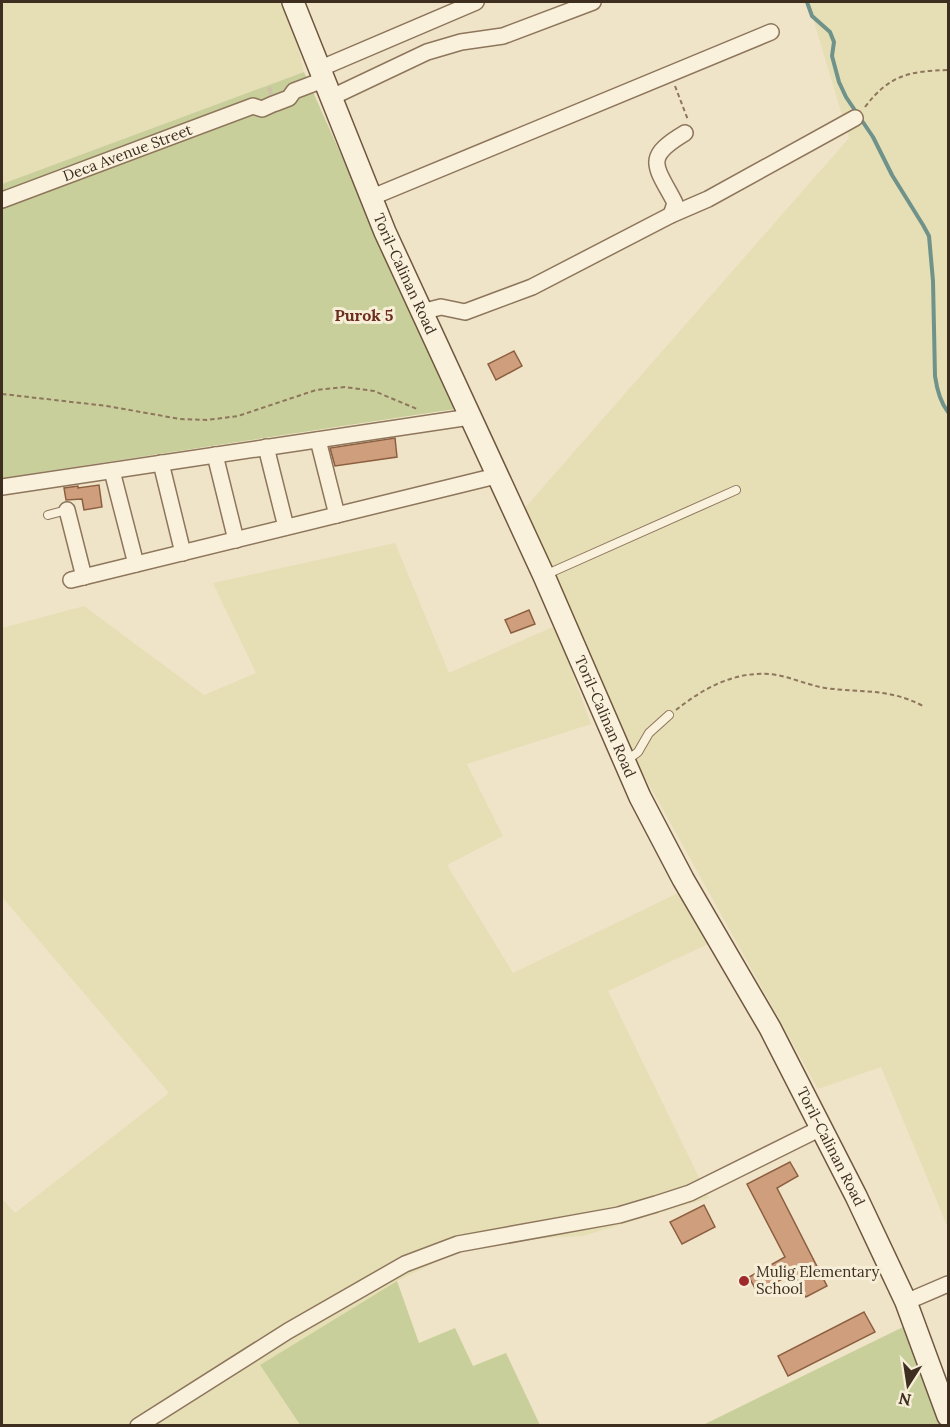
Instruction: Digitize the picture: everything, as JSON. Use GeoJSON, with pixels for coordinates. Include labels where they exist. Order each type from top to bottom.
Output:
{"type":"FeatureCollection","features":[{"type":"Feature","properties":{"kind":"main road","name":"Toril-Calinan Road"},"geometry":{"type":"LineString","coordinates":[[293,2],[370,198],[544,576],[624,762],[663,842],[770,1028],[856,1196],[906,1302],[932,1367],[948,1416]]}},
{"type":"Feature","properties":{"kind":"street"},"geometry":{"type":"LineString","coordinates":[[324,82],[476,2]]}},
{"type":"Feature","properties":{"kind":"street"},"geometry":{"type":"LineString","coordinates":[[324,82],[462,42],[503,36],[593,2]]}},
{"type":"Feature","properties":{"kind":"street"},"geometry":{"type":"LineString","coordinates":[[370,198],[771,32]]}},
{"type":"Feature","properties":{"kind":"street","name":"Deca Avenue Street"},"geometry":{"type":"LineString","coordinates":[[2,200],[253,106],[258,99],[273,99],[286,89],[294,91],[324,82]]}},
{"type":"Feature","properties":{"kind":"street"},"geometry":{"type":"LineString","coordinates":[[421,312],[441,307],[465,312],[508,298],[671,215],[708,199],[855,118]]}},
{"type":"Feature","properties":{"kind":"street"},"geometry":{"type":"LineString","coordinates":[[671,215],[675,203],[674,198],[657,170],[656,163],[662,149],[685,133]]}},
{"type":"Feature","properties":{"kind":"street"},"geometry":{"type":"LineString","coordinates":[[2,487],[470,417]]}},
{"type":"Feature","properties":{"kind":"street"},"geometry":{"type":"LineString","coordinates":[[318,440],[337,515]]}},
{"type":"Feature","properties":{"kind":"street"},"geometry":{"type":"LineString","coordinates":[[266,447],[286,527]]}},
{"type":"Feature","properties":{"kind":"street"},"geometry":{"type":"LineString","coordinates":[[215,455],[236,540]]}},
{"type":"Feature","properties":{"kind":"street"},"geometry":{"type":"LineString","coordinates":[[161,463],[183,553]]}},
{"type":"Feature","properties":{"kind":"street"},"geometry":{"type":"LineString","coordinates":[[112,471],[136,564]]}},
{"type":"Feature","properties":{"kind":"street"},"geometry":{"type":"LineString","coordinates":[[67,510],[77,579],[496,476]]}},
{"type":"Feature","properties":{"kind":"street"},"geometry":{"type":"LineString","coordinates":[[138,1425],[288,1331],[405,1264],[458,1244],[619,1215],[656,1204],[690,1192],[821,1128]]}},
{"type":"Feature","properties":{"kind":"street"},"geometry":{"type":"LineString","coordinates":[[906,1302],[948,1284]]}},
{"type":"Feature","properties":{"kind":"lane"},"geometry":{"type":"LineString","coordinates":[[544,576],[736,490]]}},
{"type":"Feature","properties":{"kind":"lane"},"geometry":{"type":"LineString","coordinates":[[48,515],[67,510]]}},
{"type":"Feature","properties":{"kind":"lane"},"geometry":{"type":"LineString","coordinates":[[624,762],[638,752],[649,733],[669,715]]}},
{"type":"Feature","properties":{"kind":"path"},"geometry":{"type":"LineString","coordinates":[[855,118],[882,87],[892,81],[911,74],[948,70]]}},
{"type":"Feature","properties":{"kind":"path"},"geometry":{"type":"LineString","coordinates":[[669,74],[688,119],[689,125],[685,133]]}},
{"type":"Feature","properties":{"kind":"path"},"geometry":{"type":"LineString","coordinates":[[2,394],[107,406],[180,419],[207,420],[238,416],[316,390],[345,387],[374,391],[441,421]]}},
{"type":"Feature","properties":{"kind":"path"},"geometry":{"type":"LineString","coordinates":[[669,715],[718,683],[755,674],[775,675],[826,688],[894,694],[923,706]]}},
{"type":"Feature","properties":{"kind":"shaded area"},"geometry":{"type":"Polygon","coordinates":[[[2,2],[287,2],[304,72],[2,184],[2,2]]]}},
{"type":"Feature","properties":{"kind":"shaded area"},"geometry":{"type":"Polygon","coordinates":[[[808,2],[948,2],[948,1228],[881,1067],[818,1089],[626,743],[523,510],[849,138],[808,2]]]}},
{"type":"Feature","properties":{"kind":"shaded area"},"geometry":{"type":"Polygon","coordinates":[[[395,543],[449,673],[555,626],[591,724],[467,764],[503,836],[447,865],[513,973],[680,892],[708,944],[608,991],[709,1198],[583,1236],[530,1239],[483,1246],[449,1256],[397,1281],[260,1365],[300,1426],[2,1425],[2,1199],[15,1213],[169,1093],[2,897],[2,628],[84,606],[204,695],[256,673],[213,583],[395,543]]]}},
{"type":"Feature","properties":{"kind":"green space"},"geometry":{"type":"Polygon","coordinates":[[[304,72],[455,409],[2,478],[2,184],[304,72]]]}},
{"type":"Feature","properties":{"kind":"green space"},"geometry":{"type":"Polygon","coordinates":[[[397,1281],[419,1343],[455,1328],[473,1366],[506,1353],[540,1425],[300,1425],[260,1365],[397,1281]]]}},
{"type":"Feature","properties":{"kind":"green space"},"geometry":{"type":"Polygon","coordinates":[[[903,1327],[943,1425],[701,1426],[903,1327]]]}},
{"type":"Feature","properties":{"kind":"building"},"geometry":{"type":"Polygon","coordinates":[[[514,351],[522,366],[496,380],[488,364],[514,351]]]}},
{"type":"Feature","properties":{"kind":"building"},"geometry":{"type":"Polygon","coordinates":[[[395,438],[397,457],[335,466],[330,448],[395,438]]]}},
{"type":"Feature","properties":{"kind":"building"},"geometry":{"type":"Polygon","coordinates":[[[99,485],[102,507],[84,510],[82,499],[66,500],[64,488],[99,485]]]}},
{"type":"Feature","properties":{"kind":"building"},"geometry":{"type":"Polygon","coordinates":[[[529,610],[535,624],[511,633],[505,620],[529,610]]]}},
{"type":"Feature","properties":{"kind":"building"},"geometry":{"type":"Polygon","coordinates":[[[790,1162],[798,1176],[777,1188],[827,1286],[806,1297],[794,1273],[757,1292],[749,1277],[785,1257],[747,1184],[790,1162]]]}},
{"type":"Feature","properties":{"kind":"building"},"geometry":{"type":"Polygon","coordinates":[[[704,1205],[715,1227],[682,1244],[670,1222],[704,1205]]]}},
{"type":"Feature","properties":{"kind":"building"},"geometry":{"type":"Polygon","coordinates":[[[864,1312],[875,1332],[788,1376],[778,1356],[864,1312]]]}},
{"type":"Feature","properties":{"kind":"waterway"},"geometry":{"type":"LineString","coordinates":[[807,2],[812,16],[830,32],[834,42],[832,56],[846,97],[873,137],[892,175],[929,236],[933,281],[935,376],[939,396],[948,412]]}},
{"type":"Feature","properties":{"kind":"tunnel"},"geometry":{"type":"LineString","coordinates":[[269,95],[273,94]]}},
{"type":"Feature","properties":{"kind":"place","name":"Mulig Elementary School"},"geometry":{"type":"Point","coordinates":[744,1281]}},
{"type":"Feature","properties":{"kind":"district","name":"Purok 5"},"geometry":{"type":"Point","coordinates":[364,315]}}]}
